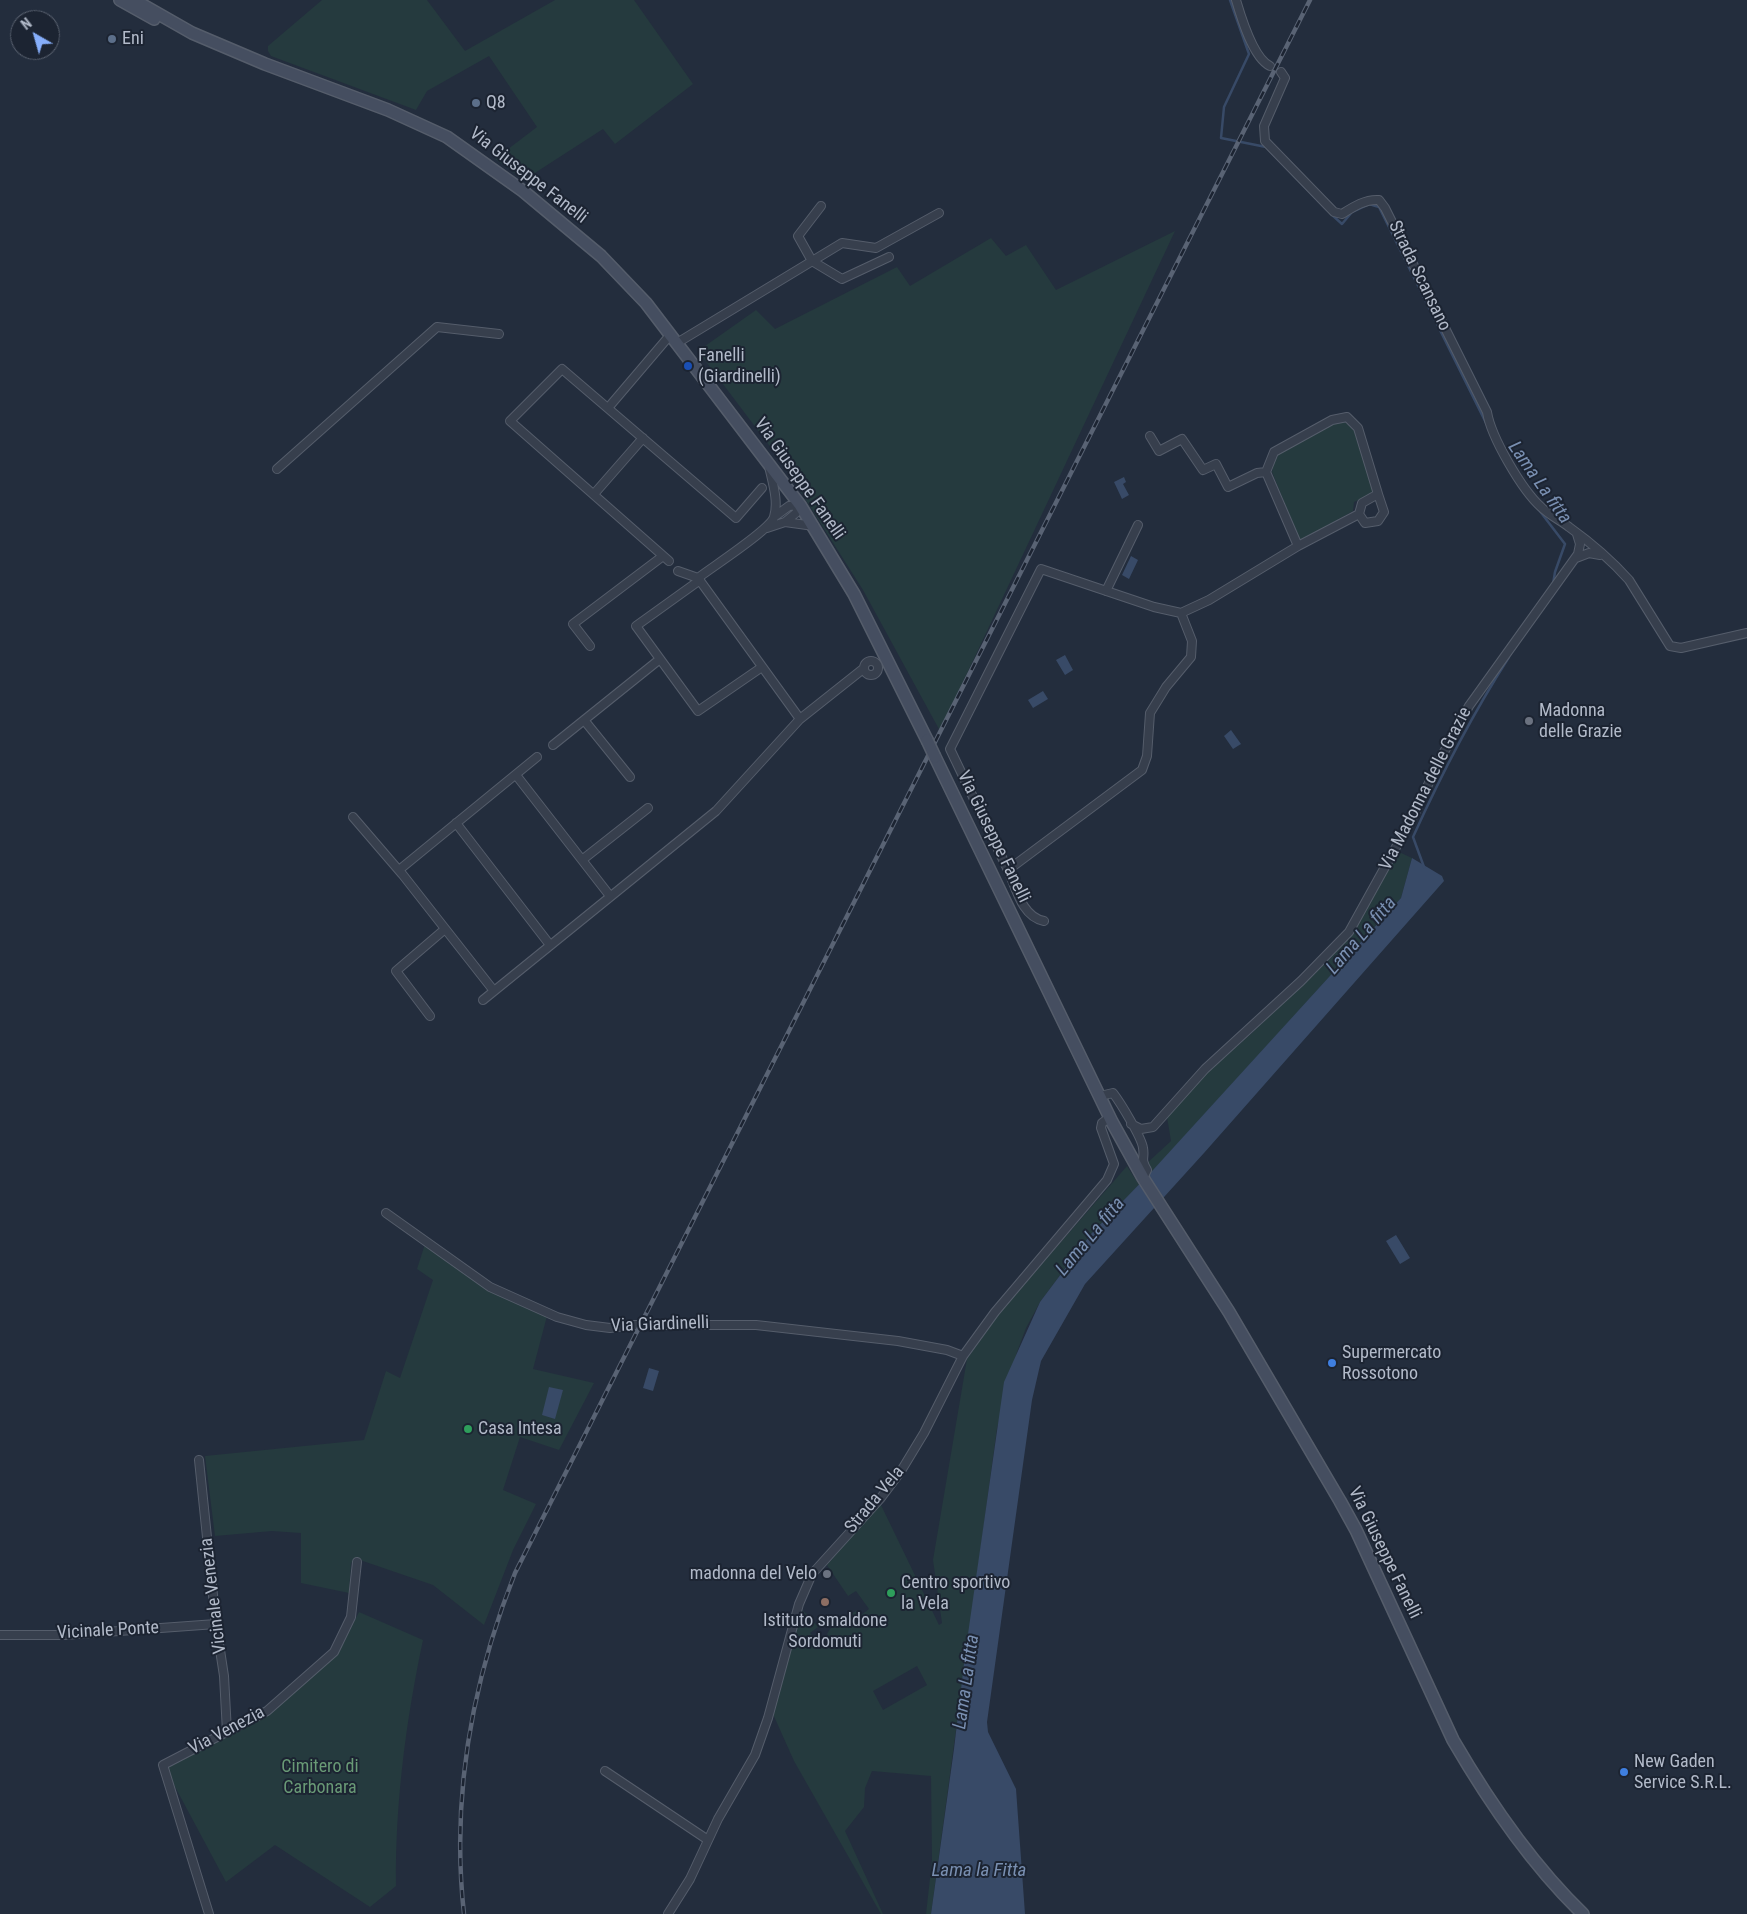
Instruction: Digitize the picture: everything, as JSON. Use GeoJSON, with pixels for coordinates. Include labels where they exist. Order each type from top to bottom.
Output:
{"type":"FeatureCollection","features":[{"type":"Feature","properties":{"kind":"main road","name":"Via Giuseppe Fanelli"},"geometry":{"type":"LineString","coordinates":[[120,0],[153,18],[184,29],[265,64],[388,110],[447,137],[479,157],[601,256],[641,297],[674,339],[815,526],[882,645],[1110,1117],[1143,1178],[1229,1312],[1344,1508],[1449,1732],[1470,1770],[1529,1854],[1560,1892],[1583,1914]]}},
{"type":"Feature","properties":{"kind":"main road","name":"Via Giuseppe Fanelli"},"geometry":{"type":"LineString","coordinates":[[134,0],[184,29]]}},
{"type":"Feature","properties":{"kind":"street"},"geometry":{"type":"LineString","coordinates":[[1236,0],[1252,42],[1261,59],[1270,66]]}},
{"type":"Feature","properties":{"kind":"street","name":"Strada Scansano"},"geometry":{"type":"LineString","coordinates":[[1281,72],[1285,78],[1264,126],[1266,141],[1334,212],[1342,214],[1355,206],[1379,200],[1385,208],[1487,412],[1489,423],[1510,465],[1541,507],[1578,534],[1629,580],[1670,646],[1681,648],[1747,633]]}},
{"type":"Feature","properties":{"kind":"street"},"geometry":{"type":"LineString","coordinates":[[821,206],[798,236],[812,261],[842,279],[889,256]]}},
{"type":"Feature","properties":{"kind":"street"},"geometry":{"type":"LineString","coordinates":[[608,408],[674,339],[842,243],[876,248],[940,213]]}},
{"type":"Feature","properties":{"kind":"street"},"geometry":{"type":"LineString","coordinates":[[277,469],[437,327],[499,334]]}},
{"type":"Feature","properties":{"kind":"street"},"geometry":{"type":"LineString","coordinates":[[590,646],[573,624],[666,559],[510,421],[562,369],[736,518],[762,488]]}},
{"type":"Feature","properties":{"kind":"street"},"geometry":{"type":"LineString","coordinates":[[1298,546],[1266,472],[1274,452],[1332,420],[1347,417],[1358,428],[1384,512],[1378,521],[1365,523],[1359,514]]}},
{"type":"Feature","properties":{"kind":"street"},"geometry":{"type":"LineString","coordinates":[[1150,436],[1159,451],[1182,439],[1203,470],[1216,464],[1228,487],[1258,473],[1266,472]]}},
{"type":"Feature","properties":{"kind":"street"},"geometry":{"type":"LineString","coordinates":[[594,494],[643,438]]}},
{"type":"Feature","properties":{"kind":"street"},"geometry":{"type":"LineString","coordinates":[[769,464],[775,503],[774,517]]}},
{"type":"Feature","properties":{"kind":"street"},"geometry":{"type":"LineString","coordinates":[[1044,921],[1036,920],[1028,913],[950,749],[1041,569],[1154,608],[1181,613],[1209,600],[1298,546],[1359,514],[1362,503],[1378,494]]}},
{"type":"Feature","properties":{"kind":"street"},"geometry":{"type":"LineString","coordinates":[[762,667],[698,711],[636,626],[765,528],[774,517],[789,506],[800,505]]}},
{"type":"Feature","properties":{"kind":"street"},"geometry":{"type":"LineString","coordinates":[[765,528],[785,522],[796,513],[800,505]]}},
{"type":"Feature","properties":{"kind":"street"},"geometry":{"type":"LineString","coordinates":[[785,522],[815,526]]}},
{"type":"Feature","properties":{"kind":"street"},"geometry":{"type":"LineString","coordinates":[[1106,591],[1138,526]]}},
{"type":"Feature","properties":{"kind":"street"},"geometry":{"type":"LineString","coordinates":[[1574,560],[1579,549],[1578,534]]}},
{"type":"Feature","properties":{"kind":"street"},"geometry":{"type":"LineString","coordinates":[[1574,560],[1589,553],[1602,556]]}},
{"type":"Feature","properties":{"kind":"street","name":"Via Madonna delle Grazie"},"geometry":{"type":"LineString","coordinates":[[1131,1124],[1141,1129],[1153,1127],[1205,1069],[1301,981],[1349,932],[1416,811],[1438,763],[1469,706],[1553,586],[1574,560]]}},
{"type":"Feature","properties":{"kind":"street"},"geometry":{"type":"LineString","coordinates":[[678,571],[699,579],[800,719]]}},
{"type":"Feature","properties":{"kind":"street"},"geometry":{"type":"LineString","coordinates":[[1008,870],[1142,770],[1147,756],[1150,713],[1166,687],[1192,657],[1192,641],[1181,613]]}},
{"type":"Feature","properties":{"kind":"street"},"geometry":{"type":"LineString","coordinates":[[553,745],[660,659]]}},
{"type":"Feature","properties":{"kind":"street"},"geometry":{"type":"LineString","coordinates":[[483,1000],[718,809],[800,719],[864,669]]}},
{"type":"Feature","properties":{"kind":"street"},"geometry":{"type":"LineString","coordinates":[[584,720],[630,777]]}},
{"type":"Feature","properties":{"kind":"street"},"geometry":{"type":"LineString","coordinates":[[400,870],[537,757]]}},
{"type":"Feature","properties":{"kind":"street"},"geometry":{"type":"LineString","coordinates":[[516,774],[610,896]]}},
{"type":"Feature","properties":{"kind":"street"},"geometry":{"type":"LineString","coordinates":[[582,860],[648,808]]}},
{"type":"Feature","properties":{"kind":"street"},"geometry":{"type":"LineString","coordinates":[[353,817],[400,870],[494,992]]}},
{"type":"Feature","properties":{"kind":"street"},"geometry":{"type":"LineString","coordinates":[[456,823],[550,945]]}},
{"type":"Feature","properties":{"kind":"street"},"geometry":{"type":"LineString","coordinates":[[400,870],[494,992]]}},
{"type":"Feature","properties":{"kind":"street"},"geometry":{"type":"LineString","coordinates":[[430,1016],[396,971],[445,929]]}},
{"type":"Feature","properties":{"kind":"street"},"geometry":{"type":"LineString","coordinates":[[1100,1096],[1113,1093],[1131,1124],[1143,1148],[1142,1160],[1147,1170],[1143,1178]]}},
{"type":"Feature","properties":{"kind":"street","name":"Strada Vela"},"geometry":{"type":"LineString","coordinates":[[668,1914],[690,1879],[708,1840],[761,1740],[798,1604],[812,1574],[880,1499],[901,1471],[924,1433],[963,1356],[995,1312],[1111,1174],[1114,1164],[1101,1128],[1102,1123],[1110,1117]]}},
{"type":"Feature","properties":{"kind":"street","name":"Via Giardinelli"},"geometry":{"type":"LineString","coordinates":[[386,1214],[490,1288],[557,1317],[586,1325],[610,1328],[634,1325],[756,1325],[898,1341],[947,1350],[963,1356]]}},
{"type":"Feature","properties":{"kind":"street","name":"Vicinale Venezia"},"geometry":{"type":"LineString","coordinates":[[199,1460],[216,1624],[224,1676],[227,1732]]}},
{"type":"Feature","properties":{"kind":"street","name":"Via Venezia"},"geometry":{"type":"LineString","coordinates":[[209,1914],[163,1765],[267,1711],[334,1652],[350,1616],[357,1562]]}},
{"type":"Feature","properties":{"kind":"street","name":"Vicinale Ponte"},"geometry":{"type":"LineString","coordinates":[[0,1635],[64,1634],[216,1624]]}},
{"type":"Feature","properties":{"kind":"street"},"geometry":{"type":"LineString","coordinates":[[605,1771],[708,1840]]}},
{"type":"Feature","properties":{"kind":"green space"},"geometry":{"type":"Polygon","coordinates":[[[322,0],[427,0],[465,51],[555,0],[634,0],[693,84],[615,144],[603,129],[524,180],[495,159],[537,127],[489,56],[427,91],[416,110],[271,56],[268,46],[322,0]]]}},
{"type":"Feature","properties":{"kind":"green space"},"geometry":{"type":"Polygon","coordinates":[[[1175,231],[940,731],[863,590],[781,461],[698,351],[756,310],[775,329],[897,267],[910,286],[991,238],[1006,256],[1026,245],[1056,290],[1175,231]]]}},
{"type":"Feature","properties":{"kind":"green space"},"geometry":{"type":"Polygon","coordinates":[[[1342,421],[1348,424],[1354,431],[1373,489],[1371,494],[1354,502],[1353,511],[1300,541],[1272,472],[1276,454],[1334,423],[1342,421]]]}},
{"type":"Feature","properties":{"kind":"green space"},"geometry":{"type":"Polygon","coordinates":[[[1399,852],[1412,858],[1401,898],[1151,1173],[1146,1164],[1171,1141],[1167,1117],[1208,1072],[1252,1033],[1351,936],[1399,852]]]}},
{"type":"Feature","properties":{"kind":"green space"},"geometry":{"type":"Polygon","coordinates":[[[1127,1166],[1139,1185],[1091,1234],[1040,1302],[1026,1328],[1017,1352],[997,1428],[931,1914],[926,1914],[932,1860],[931,1776],[872,1771],[865,1788],[864,1807],[845,1831],[883,1914],[881,1914],[794,1761],[773,1714],[799,1608],[818,1627],[810,1633],[822,1645],[829,1641],[830,1638],[827,1634],[830,1629],[857,1610],[861,1615],[869,1609],[856,1591],[848,1596],[827,1565],[880,1503],[939,1625],[942,1623],[933,1560],[967,1359],[1001,1311],[1127,1166]],[[917,1666],[873,1691],[883,1710],[927,1685],[917,1666]]]}},
{"type":"Feature","properties":{"kind":"green space","name":"Casa Intesa"},"geometry":{"type":"Polygon","coordinates":[[[425,1244],[490,1290],[547,1316],[533,1369],[594,1383],[559,1450],[520,1437],[503,1490],[536,1504],[513,1550],[484,1625],[433,1585],[357,1559],[351,1563],[349,1593],[301,1583],[301,1533],[272,1531],[215,1536],[205,1456],[364,1440],[386,1371],[400,1378],[433,1280],[417,1269],[425,1244]]]}},
{"type":"Feature","properties":{"kind":"green space","name":"Cimitero di Carbonara"},"geometry":{"type":"Polygon","coordinates":[[[359,1612],[423,1640],[411,1701],[403,1762],[397,1824],[396,1886],[370,1907],[275,1845],[226,1882],[165,1768],[268,1713],[338,1653],[359,1612]]]}},
{"type":"Feature","properties":{"kind":"water"},"geometry":{"type":"Polygon","coordinates":[[[1124,477],[1126,482],[1123,484],[1129,495],[1122,499],[1114,482],[1124,477]]]}},
{"type":"Feature","properties":{"kind":"water"},"geometry":{"type":"Polygon","coordinates":[[[1131,556],[1138,560],[1129,579],[1122,575],[1131,556]]]}},
{"type":"Feature","properties":{"kind":"water"},"geometry":{"type":"Polygon","coordinates":[[[1065,655],[1073,670],[1065,675],[1056,660],[1065,655]]]}},
{"type":"Feature","properties":{"kind":"water"},"geometry":{"type":"Polygon","coordinates":[[[1043,691],[1048,699],[1033,708],[1028,700],[1043,691]]]}},
{"type":"Feature","properties":{"kind":"water"},"geometry":{"type":"Polygon","coordinates":[[[1231,730],[1241,744],[1233,749],[1224,736],[1231,730]]]}},
{"type":"Feature","properties":{"kind":"water","name":"Lama la Fitta"},"geometry":{"type":"Polygon","coordinates":[[[1412,858],[1442,876],[1444,881],[1204,1153],[1085,1284],[1041,1361],[1032,1400],[987,1722],[988,1732],[1016,1789],[1025,1914],[931,1914],[965,1655],[1004,1382],[1040,1302],[1091,1234],[1153,1170],[1401,898],[1412,858]]]}},
{"type":"Feature","properties":{"kind":"water"},"geometry":{"type":"Polygon","coordinates":[[[1396,1235],[1410,1258],[1400,1264],[1386,1241],[1396,1235]]]}},
{"type":"Feature","properties":{"kind":"water"},"geometry":{"type":"Polygon","coordinates":[[[649,1368],[659,1371],[653,1391],[643,1388],[649,1368]]]}},
{"type":"Feature","properties":{"kind":"water"},"geometry":{"type":"Polygon","coordinates":[[[549,1387],[563,1390],[555,1419],[542,1415],[549,1387]]]}},
{"type":"Feature","properties":{"kind":"waterway","name":"Lama La fitta"},"geometry":{"type":"LineString","coordinates":[[1230,0],[1249,54],[1224,107],[1221,138],[1266,147],[1327,210]]}},
{"type":"Feature","properties":{"kind":"waterway","name":"Lama La fitta"},"geometry":{"type":"LineString","coordinates":[[1331,214],[1342,224],[1352,212],[1369,204],[1379,207],[1487,425]]}},
{"type":"Feature","properties":{"kind":"waterway","name":"Lama La fitta"},"geometry":{"type":"LineString","coordinates":[[1539,510],[1565,544],[1555,572],[1553,584]]}},
{"type":"Feature","properties":{"kind":"waterway","name":"Lama La fitta"},"geometry":{"type":"LineString","coordinates":[[1424,867],[1413,837],[1458,746],[1482,701],[1509,657]]}},
{"type":"Feature","properties":{"kind":"railway"},"geometry":{"type":"LineString","coordinates":[[464,1914],[460,1827],[463,1783],[469,1740],[487,1656],[515,1573],[1310,0]]}},
{"type":"Feature","properties":{"kind":"place","name":"Eni"},"geometry":{"type":"Point","coordinates":[112,39]}},
{"type":"Feature","properties":{"kind":"place","name":"Q8"},"geometry":{"type":"Point","coordinates":[476,103]}},
{"type":"Feature","properties":{"kind":"place","name":"Fanelli (Giardinelli)"},"geometry":{"type":"Point","coordinates":[688,366]}},
{"type":"Feature","properties":{"kind":"place","name":"Madonna delle Grazie"},"geometry":{"type":"Point","coordinates":[1529,721]}},
{"type":"Feature","properties":{"kind":"place","name":"Supermercato Rossotono"},"geometry":{"type":"Point","coordinates":[1332,1363]}},
{"type":"Feature","properties":{"kind":"place","name":"Casa Intesa"},"geometry":{"type":"Point","coordinates":[468,1429]}},
{"type":"Feature","properties":{"kind":"place","name":"madonna del Velo"},"geometry":{"type":"Point","coordinates":[827,1574]}},
{"type":"Feature","properties":{"kind":"place","name":"Centro sportivo la Vela"},"geometry":{"type":"Point","coordinates":[891,1593]}},
{"type":"Feature","properties":{"kind":"place","name":"Istituto smaldone Sordomuti"},"geometry":{"type":"Point","coordinates":[825,1602]}},
{"type":"Feature","properties":{"kind":"place","name":"New Gaden Service S.R.L."},"geometry":{"type":"Point","coordinates":[1624,1772]}}]}
